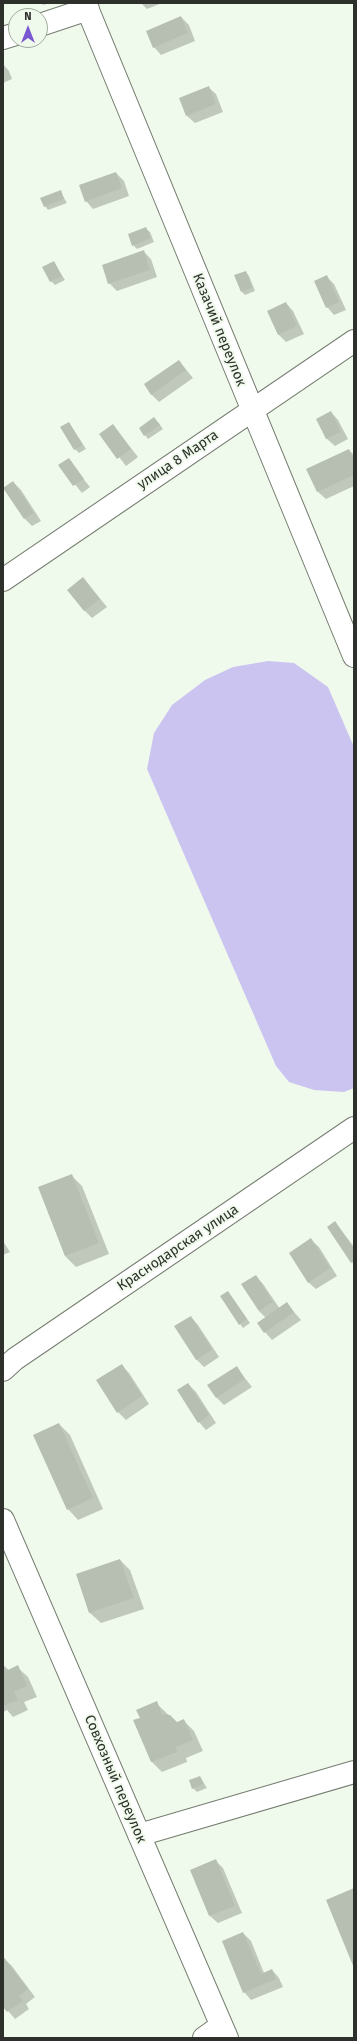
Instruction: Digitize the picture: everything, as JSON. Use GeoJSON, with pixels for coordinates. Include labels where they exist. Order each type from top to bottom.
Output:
{"type":"FeatureCollection","features":[{"type":"Feature","properties":{"kind":"street"},"geometry":{"type":"LineString","coordinates":[[48,23],[86,6]]}},
{"type":"Feature","properties":{"kind":"street","name":"Казачий переулок"},"geometry":{"type":"LineString","coordinates":[[86,6],[354,656]]}},
{"type":"Feature","properties":{"kind":"street","name":"улица 8 Марта"},"geometry":{"type":"LineString","coordinates":[[3,580],[354,341]]}},
{"type":"Feature","properties":{"kind":"street","name":"Краснодарская улица"},"geometry":{"type":"LineString","coordinates":[[3,1370],[15,1359],[354,1128]]}},
{"type":"Feature","properties":{"kind":"street","name":"Совхозный переулок"},"geometry":{"type":"LineString","coordinates":[[3,1520],[224,2032]]}},
{"type":"Feature","properties":{"kind":"street"},"geometry":{"type":"LineString","coordinates":[[139,1835],[354,1772]]}},
{"type":"Feature","properties":{"kind":"street"},"geometry":{"type":"LineString","coordinates":[[204,2038],[224,2032]]}},
{"type":"Feature","properties":{"kind":"shaded area"},"geometry":{"type":"Polygon","coordinates":[[[268,661],[294,663],[328,687],[354,747],[354,1088],[344,1092],[314,1090],[289,1082],[276,1066],[147,769],[154,733],[172,705],[205,680],[233,667],[268,661]]]}},
{"type":"Feature","properties":{"kind":"building"},"geometry":{"type":"Polygon","coordinates":[[[181,16],[188,33],[153,48],[146,31],[181,16]]]}},
{"type":"Feature","properties":{"kind":"building"},"geometry":{"type":"Polygon","coordinates":[[[209,86],[216,104],[186,116],[179,98],[209,86]]]}},
{"type":"Feature","properties":{"kind":"building"},"geometry":{"type":"Polygon","coordinates":[[[116,172],[122,188],[85,202],[79,185],[116,172]]]}},
{"type":"Feature","properties":{"kind":"building"},"geometry":{"type":"Polygon","coordinates":[[[61,190],[64,199],[44,207],[40,198],[61,190]]]}},
{"type":"Feature","properties":{"kind":"building"},"geometry":{"type":"Polygon","coordinates":[[[146,227],[151,238],[132,246],[128,234],[146,227]]]}},
{"type":"Feature","properties":{"kind":"building"},"geometry":{"type":"Polygon","coordinates":[[[144,250],[150,270],[108,284],[102,265],[144,250]]]}},
{"type":"Feature","properties":{"kind":"building"},"geometry":{"type":"Polygon","coordinates":[[[54,261],[62,276],[50,282],[42,267],[54,261]]]}},
{"type":"Feature","properties":{"kind":"building"},"geometry":{"type":"Polygon","coordinates":[[[246,271],[252,288],[241,292],[234,275],[246,271]]]}},
{"type":"Feature","properties":{"kind":"building"},"geometry":{"type":"Polygon","coordinates":[[[327,275],[339,302],[326,308],[314,281],[327,275]]]}},
{"type":"Feature","properties":{"kind":"building"},"geometry":{"type":"Polygon","coordinates":[[[286,302],[297,326],[278,335],[267,311],[286,302]]]}},
{"type":"Feature","properties":{"kind":"building"},"geometry":{"type":"Polygon","coordinates":[[[179,360],[186,370],[151,395],[144,384],[179,360]]]}},
{"type":"Feature","properties":{"kind":"building"},"geometry":{"type":"Polygon","coordinates":[[[331,411],[341,432],[326,439],[316,419],[331,411]]]}},
{"type":"Feature","properties":{"kind":"building"},"geometry":{"type":"Polygon","coordinates":[[[154,417],[160,425],[144,436],[139,428],[154,417]]]}},
{"type":"Feature","properties":{"kind":"building"},"geometry":{"type":"Polygon","coordinates":[[[69,422],[83,445],[74,450],[60,427],[69,422]]]}},
{"type":"Feature","properties":{"kind":"building"},"geometry":{"type":"Polygon","coordinates":[[[113,424],[131,449],[117,459],[99,434],[113,424]]]}},
{"type":"Feature","properties":{"kind":"building"},"geometry":{"type":"Polygon","coordinates":[[[349,449],[354,460],[354,475],[317,492],[306,469],[349,449]]]}},
{"type":"Feature","properties":{"kind":"building"},"geometry":{"type":"Polygon","coordinates":[[[69,458],[84,479],[73,486],[58,465],[69,458]]]}},
{"type":"Feature","properties":{"kind":"building"},"geometry":{"type":"Polygon","coordinates":[[[13,481],[34,513],[24,519],[3,488],[13,481]]]}},
{"type":"Feature","properties":{"kind":"building"},"geometry":{"type":"Polygon","coordinates":[[[83,577],[100,599],[84,611],[67,590],[83,577]]]}},
{"type":"Feature","properties":{"kind":"building"},"geometry":{"type":"Polygon","coordinates":[[[72,1174],[99,1243],[65,1256],[38,1187],[72,1174]]]}},
{"type":"Feature","properties":{"kind":"building"},"geometry":{"type":"Polygon","coordinates":[[[335,1221],[354,1249],[354,1261],[351,1263],[327,1227],[335,1221]]]}},
{"type":"Feature","properties":{"kind":"building"},"geometry":{"type":"Polygon","coordinates":[[[311,1238],[330,1268],[308,1283],[289,1253],[311,1238]]]}},
{"type":"Feature","properties":{"kind":"building"},"geometry":{"type":"Polygon","coordinates":[[[256,1275],[273,1302],[259,1311],[241,1284],[256,1275]]]}},
{"type":"Feature","properties":{"kind":"building"},"geometry":{"type":"Polygon","coordinates":[[[228,1291],[247,1319],[239,1325],[220,1296],[228,1291]]]}},
{"type":"Feature","properties":{"kind":"building"},"geometry":{"type":"Polygon","coordinates":[[[287,1302],[294,1312],[264,1333],[257,1323],[287,1302]]]}},
{"type":"Feature","properties":{"kind":"building"},"geometry":{"type":"Polygon","coordinates":[[[191,1316],[212,1350],[196,1360],[174,1326],[191,1316]]]}},
{"type":"Feature","properties":{"kind":"building"},"geometry":{"type":"Polygon","coordinates":[[[122,1364],[142,1396],[117,1413],[96,1380],[122,1364]]]}},
{"type":"Feature","properties":{"kind":"building"},"geometry":{"type":"Polygon","coordinates":[[[237,1366],[245,1379],[216,1398],[207,1385],[237,1366]]]}},
{"type":"Feature","properties":{"kind":"building"},"geometry":{"type":"Polygon","coordinates":[[[188,1383],[209,1415],[198,1423],[177,1390],[188,1383]]]}},
{"type":"Feature","properties":{"kind":"building"},"geometry":{"type":"Polygon","coordinates":[[[59,1423],[93,1498],[67,1510],[33,1435],[59,1423]]]}},
{"type":"Feature","properties":{"kind":"building"},"geometry":{"type":"Polygon","coordinates":[[[120,1559],[134,1598],[89,1613],[76,1574],[120,1559]]]}},
{"type":"Feature","properties":{"kind":"building"},"geometry":{"type":"Polygon","coordinates":[[[3,1664],[6,1671],[18,1665],[27,1686],[14,1692],[18,1700],[3,1706],[3,1664]]]}},
{"type":"Feature","properties":{"kind":"building"},"geometry":{"type":"Polygon","coordinates":[[[157,1701],[162,1714],[170,1715],[177,1722],[184,1719],[193,1740],[176,1747],[177,1752],[151,1762],[133,1720],[140,1718],[136,1710],[157,1701]]]}},
{"type":"Feature","properties":{"kind":"building"},"geometry":{"type":"Polygon","coordinates":[[[200,1776],[204,1784],[192,1789],[189,1780],[200,1776]]]}},
{"type":"Feature","properties":{"kind":"building"},"geometry":{"type":"Polygon","coordinates":[[[216,1859],[235,1906],[209,1916],[190,1870],[216,1859]]]}},
{"type":"Feature","properties":{"kind":"building"},"geometry":{"type":"Polygon","coordinates":[[[354,1888],[354,1968],[326,1900],[354,1888]]]}},
{"type":"Feature","properties":{"kind":"building"},"geometry":{"type":"Polygon","coordinates":[[[243,1932],[261,1974],[272,1969],[276,1979],[243,1993],[222,1941],[243,1932]]]}},
{"type":"Feature","properties":{"kind":"building"},"geometry":{"type":"Polygon","coordinates":[[[3,1956],[28,1989],[19,1996],[23,2001],[7,2012],[3,2007],[3,1956]]]}}]}
